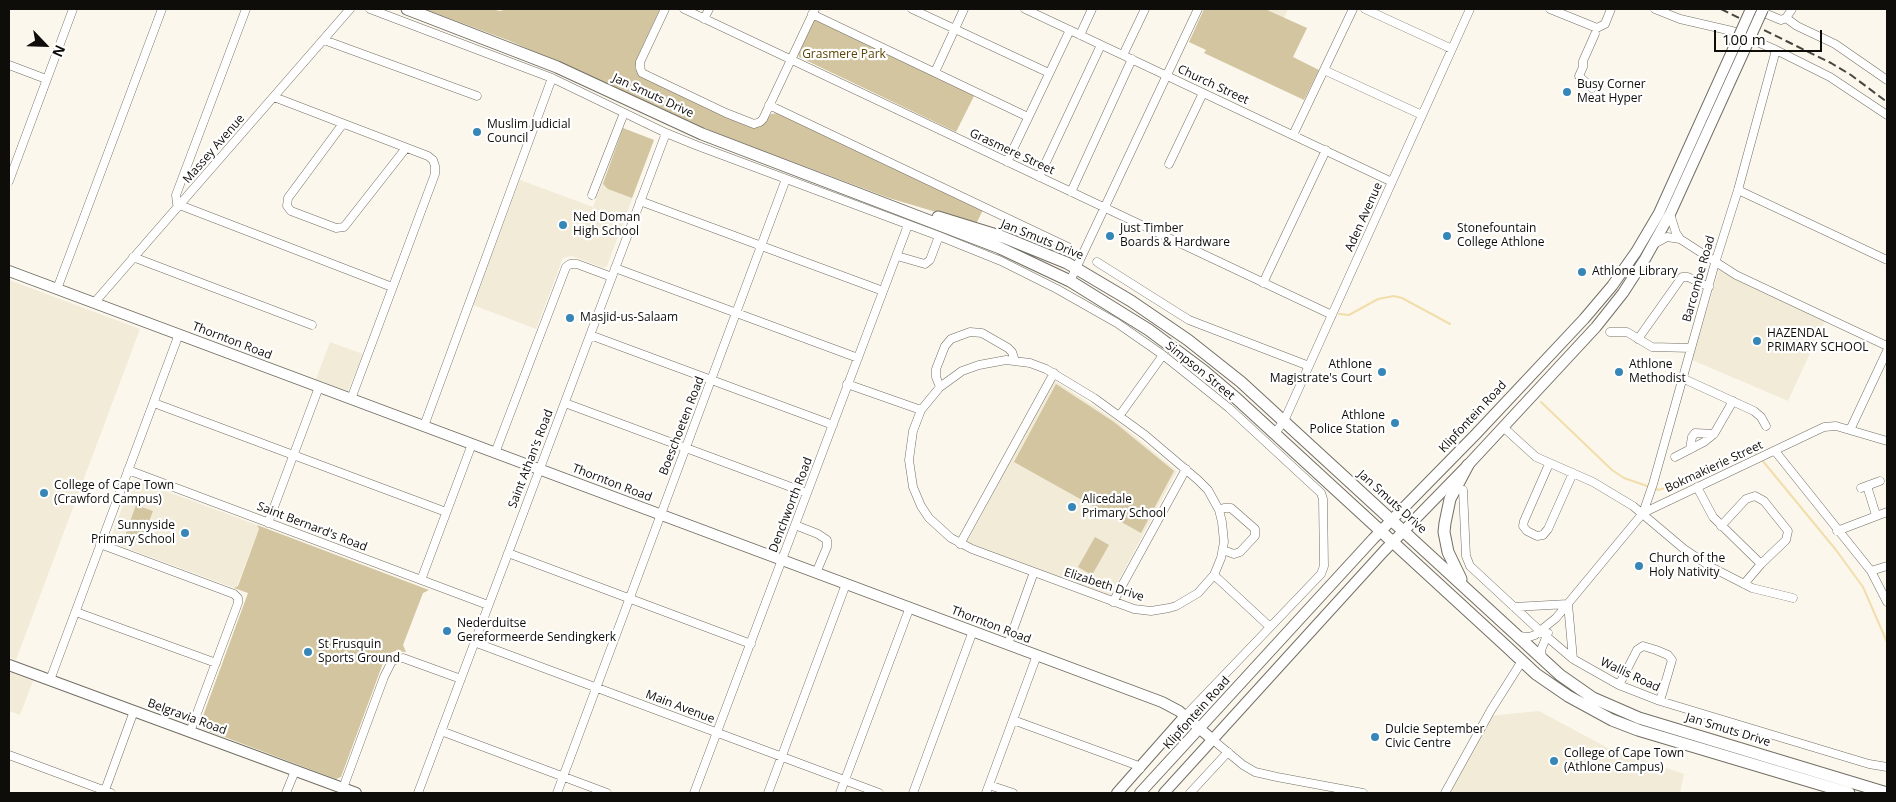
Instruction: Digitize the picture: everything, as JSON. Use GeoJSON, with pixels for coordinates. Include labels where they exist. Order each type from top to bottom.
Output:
{"type":"FeatureCollection","features":[{"type":"Feature","properties":{"kind":"main road","name":"Jan Smuts Drive"},"geometry":{"type":"LineString","coordinates":[[407,9],[557,67],[702,134],[1000,248],[1070,281],[1120,311],[1178,350],[1231,393],[1522,661],[1543,679],[1568,696],[1612,720],[1638,730],[1849,793]]}},
{"type":"Feature","properties":{"kind":"main road","name":"Klipfontein Road"},"geometry":{"type":"LineString","coordinates":[[1164,793],[1403,531],[1468,465],[1596,327],[1622,293],[1654,244],[1670,214],[1740,47],[1753,9]]}},
{"type":"Feature","properties":{"kind":"main road","name":"Klipfontein Road"},"geometry":{"type":"LineString","coordinates":[[1140,793],[1391,520],[1584,319],[1612,286],[1636,252],[1659,213],[1740,47],[1763,9]]}},
{"type":"Feature","properties":{"kind":"main road","name":"Jan Smuts Drive"},"geometry":{"type":"LineString","coordinates":[[890,205],[900,205],[1003,237],[1077,268],[1132,301],[1188,340],[1241,382],[1542,659],[1574,686],[1613,708],[1640,718],[1887,793]]}},
{"type":"Feature","properties":{"kind":"main road","name":"Thornton Road"},"geometry":{"type":"LineString","coordinates":[[9,271],[1170,705],[1213,740]]}},
{"type":"Feature","properties":{"kind":"main road"},"geometry":{"type":"LineString","coordinates":[[1468,465],[1450,499],[1446,511],[1444,532],[1448,552],[1454,567],[1468,591]]}},
{"type":"Feature","properties":{"kind":"main road","name":"Belgravia Road"},"geometry":{"type":"LineString","coordinates":[[9,665],[356,793]]}},
{"type":"Feature","properties":{"kind":"main road"},"geometry":{"type":"LineString","coordinates":[[1117,793],[1185,716]]}},
{"type":"Feature","properties":{"kind":"street"},"geometry":{"type":"LineString","coordinates":[[9,181],[73,9]]}},
{"type":"Feature","properties":{"kind":"street"},"geometry":{"type":"LineString","coordinates":[[57,289],[162,9]]}},
{"type":"Feature","properties":{"kind":"street"},"geometry":{"type":"LineString","coordinates":[[246,9],[175,201],[178,206],[392,287]]}},
{"type":"Feature","properties":{"kind":"street","name":"Massey Avenue"},"geometry":{"type":"LineString","coordinates":[[94,303],[350,9]]}},
{"type":"Feature","properties":{"kind":"street","name":"Simpson Street"},"geometry":{"type":"LineString","coordinates":[[370,9],[552,78],[666,133],[1001,261],[1054,287],[1117,324],[1163,355],[1202,385],[1316,488],[1322,496],[1324,568],[1185,716]]}},
{"type":"Feature","properties":{"kind":"street"},"geometry":{"type":"LineString","coordinates":[[665,9],[640,62],[642,73],[752,124],[762,121],[813,11],[1028,117]]}},
{"type":"Feature","properties":{"kind":"street","name":"Grasmere Street"},"geometry":{"type":"LineString","coordinates":[[684,9],[1332,315]]}},
{"type":"Feature","properties":{"kind":"street"},"geometry":{"type":"LineString","coordinates":[[704,18],[709,9]]}},
{"type":"Feature","properties":{"kind":"street"},"geometry":{"type":"LineString","coordinates":[[912,9],[1049,73]]}},
{"type":"Feature","properties":{"kind":"street"},"geometry":{"type":"LineString","coordinates":[[935,72],[964,9]]}},
{"type":"Feature","properties":{"kind":"street","name":"Church Street"},"geometry":{"type":"LineString","coordinates":[[1025,9],[1039,12],[1080,35],[1392,182]]}},
{"type":"Feature","properties":{"kind":"street"},"geometry":{"type":"LineString","coordinates":[[1080,35],[1092,9]]}},
{"type":"Feature","properties":{"kind":"street"},"geometry":{"type":"LineString","coordinates":[[1123,55],[1145,9]]}},
{"type":"Feature","properties":{"kind":"street"},"geometry":{"type":"LineString","coordinates":[[1070,281],[1198,9]]}},
{"type":"Feature","properties":{"kind":"street"},"geometry":{"type":"LineString","coordinates":[[1293,135],[1353,9]]}},
{"type":"Feature","properties":{"kind":"street"},"geometry":{"type":"LineString","coordinates":[[1365,9],[1452,49]]}},
{"type":"Feature","properties":{"kind":"street","name":"Aden Avenue"},"geometry":{"type":"LineString","coordinates":[[1275,433],[1284,421],[1470,9]]}},
{"type":"Feature","properties":{"kind":"street"},"geometry":{"type":"LineString","coordinates":[[1550,9],[1594,28],[1596,31]]}},
{"type":"Feature","properties":{"kind":"street"},"geometry":{"type":"LineString","coordinates":[[1592,88],[1579,76],[1583,67],[1583,61],[1596,31],[1605,24],[1612,9]]}},
{"type":"Feature","properties":{"kind":"street"},"geometry":{"type":"LineString","coordinates":[[1655,9],[1669,15],[1721,27],[1776,50],[1830,77],[1887,115]]}},
{"type":"Feature","properties":{"kind":"street"},"geometry":{"type":"LineString","coordinates":[[1753,9],[1781,20],[1786,18],[1792,9]]}},
{"type":"Feature","properties":{"kind":"street"},"geometry":{"type":"LineString","coordinates":[[1786,18],[1797,26],[1841,47],[1887,80]]}},
{"type":"Feature","properties":{"kind":"street"},"geometry":{"type":"LineString","coordinates":[[1008,162],[1070,30]]}},
{"type":"Feature","properties":{"kind":"street"},"geometry":{"type":"LineString","coordinates":[[324,40],[477,96]]}},
{"type":"Feature","properties":{"kind":"street"},"geometry":{"type":"LineString","coordinates":[[1039,177],[1101,45]]}},
{"type":"Feature","properties":{"kind":"street","name":"Barcombe Road"},"geometry":{"type":"LineString","coordinates":[[1643,513],[1738,190],[1776,50]]}},
{"type":"Feature","properties":{"kind":"street"},"geometry":{"type":"LineString","coordinates":[[1071,192],[1132,59]]}},
{"type":"Feature","properties":{"kind":"street"},"geometry":{"type":"LineString","coordinates":[[9,65],[46,79]]}},
{"type":"Feature","properties":{"kind":"street"},"geometry":{"type":"LineString","coordinates":[[1324,70],[1422,115]]}},
{"type":"Feature","properties":{"kind":"street"},"geometry":{"type":"LineString","coordinates":[[424,426],[552,78]]}},
{"type":"Feature","properties":{"kind":"street"},"geometry":{"type":"LineString","coordinates":[[1169,164],[1203,93]]}},
{"type":"Feature","properties":{"kind":"street"},"geometry":{"type":"LineString","coordinates":[[274,97],[428,156],[434,163],[435,174],[350,399]]}},
{"type":"Feature","properties":{"kind":"street"},"geometry":{"type":"LineString","coordinates":[[770,105],[1068,247]]}},
{"type":"Feature","properties":{"kind":"street"},"geometry":{"type":"LineString","coordinates":[[592,195],[624,113]]}},
{"type":"Feature","properties":{"kind":"street"},"geometry":{"type":"LineString","coordinates":[[342,124],[288,198],[286,206],[291,211],[336,228],[342,228],[348,224],[406,148]]}},
{"type":"Feature","properties":{"kind":"street","name":"Saint Athan's Road"},"geometry":{"type":"LineString","coordinates":[[418,793],[666,133]]}},
{"type":"Feature","properties":{"kind":"street"},"geometry":{"type":"LineString","coordinates":[[1263,283],[1326,150]]}},
{"type":"Feature","properties":{"kind":"street","name":"Boeschoeten Road"},"geometry":{"type":"LineString","coordinates":[[557,793],[786,179]]}},
{"type":"Feature","properties":{"kind":"street"},"geometry":{"type":"LineString","coordinates":[[1738,190],[1887,260]]}},
{"type":"Feature","properties":{"kind":"street"},"geometry":{"type":"LineString","coordinates":[[640,201],[883,291]]}},
{"type":"Feature","properties":{"kind":"street"},"geometry":{"type":"LineString","coordinates":[[1670,214],[1680,239],[1715,263],[1887,346]]}},
{"type":"Feature","properties":{"kind":"street","name":"Denchworth Road"},"geometry":{"type":"LineString","coordinates":[[694,793],[908,225]]}},
{"type":"Feature","properties":{"kind":"street"},"geometry":{"type":"LineString","coordinates":[[896,256],[925,264],[930,260],[939,236]]}},
{"type":"Feature","properties":{"kind":"street"},"geometry":{"type":"LineString","coordinates":[[1654,244],[1667,237],[1680,239]]}},
{"type":"Feature","properties":{"kind":"street"},"geometry":{"type":"LineString","coordinates":[[133,257],[312,325]]}},
{"type":"Feature","properties":{"kind":"street"},"geometry":{"type":"LineString","coordinates":[[1097,262],[1189,320],[1309,366]]}},
{"type":"Feature","properties":{"kind":"street"},"geometry":{"type":"LineString","coordinates":[[496,453],[566,267],[570,264],[577,264],[612,277]]}},
{"type":"Feature","properties":{"kind":"street"},"geometry":{"type":"LineString","coordinates":[[615,268],[858,358]]}},
{"type":"Feature","properties":{"kind":"street"},"geometry":{"type":"LineString","coordinates":[[1638,339],[1682,277],[1688,277],[1709,287]]}},
{"type":"Feature","properties":{"kind":"street"},"geometry":{"type":"LineString","coordinates":[[1610,332],[1624,331],[1652,347],[1691,348]]}},
{"type":"Feature","properties":{"kind":"street"},"geometry":{"type":"LineString","coordinates":[[940,387],[936,377],[936,369],[945,346],[951,339],[970,332],[982,333],[1008,348],[1012,352],[1015,361]]}},
{"type":"Feature","properties":{"kind":"street"},"geometry":{"type":"LineString","coordinates":[[50,680],[179,334]]}},
{"type":"Feature","properties":{"kind":"street"},"geometry":{"type":"LineString","coordinates":[[590,336],[833,425]]}},
{"type":"Feature","properties":{"kind":"street"},"geometry":{"type":"LineString","coordinates":[[1850,430],[1887,352]]}},
{"type":"Feature","properties":{"kind":"street"},"geometry":{"type":"LineString","coordinates":[[1120,416],[1163,355]]}},
{"type":"Feature","properties":{"kind":"street","name":"Elizabeth Drive"},"geometry":{"type":"LineString","coordinates":[[996,361],[1030,363],[1054,373],[1120,416],[1208,490],[1219,510],[1224,534],[1223,550],[1214,575],[1207,585],[1191,598],[1170,608],[1141,610],[1113,602],[960,544],[942,531],[929,518],[913,487],[909,460],[910,442],[921,410],[940,387],[962,371],[979,365],[996,361]]}},
{"type":"Feature","properties":{"kind":"street"},"geometry":{"type":"LineString","coordinates":[[960,544],[1054,373]]}},
{"type":"Feature","properties":{"kind":"street"},"geometry":{"type":"LineString","coordinates":[[1682,378],[1757,413],[1766,426]]}},
{"type":"Feature","properties":{"kind":"street"},"geometry":{"type":"LineString","coordinates":[[848,384],[921,410]]}},
{"type":"Feature","properties":{"kind":"street"},"geometry":{"type":"LineString","coordinates":[[268,523],[319,387]]}},
{"type":"Feature","properties":{"kind":"street"},"geometry":{"type":"LineString","coordinates":[[1675,457],[1714,434],[1732,401]]}},
{"type":"Feature","properties":{"kind":"street"},"geometry":{"type":"LineString","coordinates":[[154,403],[446,512]]}},
{"type":"Feature","properties":{"kind":"street"},"geometry":{"type":"LineString","coordinates":[[565,403],[807,493]]}},
{"type":"Feature","properties":{"kind":"street"},"geometry":{"type":"LineString","coordinates":[[1775,451],[1828,426],[1836,426],[1887,441]]}},
{"type":"Feature","properties":{"kind":"street"},"geometry":{"type":"LineString","coordinates":[[1503,427],[1536,457],[1608,490],[1643,513],[1693,556],[1744,584],[1793,598]]}},
{"type":"Feature","properties":{"kind":"street"},"geometry":{"type":"LineString","coordinates":[[1690,449],[1692,437],[1695,434],[1704,432],[1714,434]]}},
{"type":"Feature","properties":{"kind":"street"},"geometry":{"type":"LineString","coordinates":[[421,580],[472,444]]}},
{"type":"Feature","properties":{"kind":"street","name":"Bokmakierie Street"},"geometry":{"type":"LineString","coordinates":[[1643,513],[1775,451],[1871,571],[1887,602]]}},
{"type":"Feature","properties":{"kind":"street"},"geometry":{"type":"LineString","coordinates":[[1549,464],[1523,526],[1527,531],[1537,536],[1544,535],[1548,529],[1573,473]]}},
{"type":"Feature","properties":{"kind":"street","name":"Saint Bernard's Road"},"geometry":{"type":"LineString","coordinates":[[128,470],[488,605]]}},
{"type":"Feature","properties":{"kind":"street"},"geometry":{"type":"LineString","coordinates":[[1113,602],[1186,470]]}},
{"type":"Feature","properties":{"kind":"street"},"geometry":{"type":"LineString","coordinates":[[1876,515],[1864,487],[1880,481]]}},
{"type":"Feature","properties":{"kind":"street"},"geometry":{"type":"LineString","coordinates":[[1697,487],[1708,509],[1721,526],[1761,564]]}},
{"type":"Feature","properties":{"kind":"street","name":"Wallis Road"},"geometry":{"type":"LineString","coordinates":[[1463,490],[1468,564],[1543,634],[1573,659],[1619,685],[1660,701],[1869,764],[1887,767]]}},
{"type":"Feature","properties":{"kind":"street"},"geometry":{"type":"LineString","coordinates":[[1721,526],[1750,497],[1758,496],[1787,529],[1786,540],[1761,564],[1744,584]]}},
{"type":"Feature","properties":{"kind":"street"},"geometry":{"type":"LineString","coordinates":[[1219,510],[1231,508],[1255,529],[1255,536],[1240,552],[1234,554],[1223,550]]}},
{"type":"Feature","properties":{"kind":"street"},"geometry":{"type":"LineString","coordinates":[[1838,531],[1887,512]]}},
{"type":"Feature","properties":{"kind":"street"},"geometry":{"type":"LineString","coordinates":[[1542,659],[1543,634],[1643,513]]}},
{"type":"Feature","properties":{"kind":"street"},"geometry":{"type":"LineString","coordinates":[[795,525],[818,534],[827,540],[827,547],[816,573]]}},
{"type":"Feature","properties":{"kind":"street"},"geometry":{"type":"LineString","coordinates":[[100,544],[234,594],[238,598],[238,603],[190,732]]}},
{"type":"Feature","properties":{"kind":"street"},"geometry":{"type":"LineString","coordinates":[[508,553],[750,644]]}},
{"type":"Feature","properties":{"kind":"street"},"geometry":{"type":"LineString","coordinates":[[1871,571],[1887,566]]}},
{"type":"Feature","properties":{"kind":"street"},"geometry":{"type":"LineString","coordinates":[[1008,644],[1034,572]]}},
{"type":"Feature","properties":{"kind":"street"},"geometry":{"type":"LineString","coordinates":[[1214,575],[1270,627]]}},
{"type":"Feature","properties":{"kind":"street"},"geometry":{"type":"LineString","coordinates":[[768,793],[846,584]]}},
{"type":"Feature","properties":{"kind":"street"},"geometry":{"type":"LineString","coordinates":[[1514,607],[1568,604]]}},
{"type":"Feature","properties":{"kind":"street"},"geometry":{"type":"LineString","coordinates":[[1568,604],[1573,659]]}},
{"type":"Feature","properties":{"kind":"street"},"geometry":{"type":"LineString","coordinates":[[840,793],[910,607]]}},
{"type":"Feature","properties":{"kind":"street"},"geometry":{"type":"LineString","coordinates":[[76,612],[216,664]]}},
{"type":"Feature","properties":{"kind":"street"},"geometry":{"type":"LineString","coordinates":[[913,793],[973,631]]}},
{"type":"Feature","properties":{"kind":"street"},"geometry":{"type":"LineString","coordinates":[[1518,636],[1529,637],[1543,634]]}},
{"type":"Feature","properties":{"kind":"street","name":"Main Avenue"},"geometry":{"type":"LineString","coordinates":[[474,642],[879,793]]}},
{"type":"Feature","properties":{"kind":"street"},"geometry":{"type":"LineString","coordinates":[[1619,685],[1637,650],[1643,646],[1656,650],[1668,655],[1672,660],[1660,701]]}},
{"type":"Feature","properties":{"kind":"street"},"geometry":{"type":"LineString","coordinates":[[986,793],[1037,655]]}},
{"type":"Feature","properties":{"kind":"street"},"geometry":{"type":"LineString","coordinates":[[343,788],[387,670],[396,658],[413,661],[461,679]]}},
{"type":"Feature","properties":{"kind":"street"},"geometry":{"type":"LineString","coordinates":[[1445,793],[1491,710],[1522,661]]}},
{"type":"Feature","properties":{"kind":"street"},"geometry":{"type":"LineString","coordinates":[[9,755],[107,792],[134,711]]}},
{"type":"Feature","properties":{"kind":"street"},"geometry":{"type":"LineString","coordinates":[[1013,720],[1136,765],[1140,769]]}},
{"type":"Feature","properties":{"kind":"street"},"geometry":{"type":"LineString","coordinates":[[441,731],[607,793]]}},
{"type":"Feature","properties":{"kind":"street"},"geometry":{"type":"LineString","coordinates":[[1213,740],[1243,765],[1255,772],[1321,790],[1363,793]]}},
{"type":"Feature","properties":{"kind":"street"},"geometry":{"type":"LineString","coordinates":[[1190,793],[1228,752]]}},
{"type":"Feature","properties":{"kind":"street"},"geometry":{"type":"LineString","coordinates":[[286,793],[295,771]]}},
{"type":"Feature","properties":{"kind":"street"},"geometry":{"type":"LineString","coordinates":[[989,785],[1013,793]]}},
{"type":"Feature","properties":{"kind":"shaded area"},"geometry":{"type":"Polygon","coordinates":[[[1265,9],[1288,9],[1284,18],[1265,9]]]}},
{"type":"Feature","properties":{"kind":"shaded area","name":"Ned Doman High School"},"geometry":{"type":"Polygon","coordinates":[[[623,128],[654,140],[607,266],[603,268],[572,256],[563,258],[536,329],[473,305],[520,180],[593,207],[623,128]]]}},
{"type":"Feature","properties":{"kind":"shaded area","name":"HAZENDAL PRIMARY SCHOOL"},"geometry":{"type":"Polygon","coordinates":[[[1719,270],[1825,321],[1788,401],[1692,360],[1719,270]]]}},
{"type":"Feature","properties":{"kind":"shaded area","name":"College of Cape Town (Crawford Campus)"},"geometry":{"type":"Polygon","coordinates":[[[9,280],[140,329],[16,660],[9,657],[9,280]]]}},
{"type":"Feature","properties":{"kind":"shaded area"},"geometry":{"type":"Polygon","coordinates":[[[330,342],[363,354],[348,391],[316,379],[330,342]]]}},
{"type":"Feature","properties":{"kind":"shaded area","name":"Alicedale Primary School"},"geometry":{"type":"Polygon","coordinates":[[[1054,380],[1115,420],[1177,471],[1109,598],[966,544],[1054,380]]]}},
{"type":"Feature","properties":{"kind":"shaded area","name":"Sunnyside Primary School"},"geometry":{"type":"Polygon","coordinates":[[[132,480],[257,525],[259,529],[237,586],[234,588],[113,543],[111,538],[132,480]]]}},
{"type":"Feature","properties":{"kind":"shaded area"},"geometry":{"type":"Polygon","coordinates":[[[9,672],[33,681],[20,715],[9,711],[9,672]]]}},
{"type":"Feature","properties":{"kind":"shaded area","name":"College of Cape Town (Athlone Campus)"},"geometry":{"type":"Polygon","coordinates":[[[1539,711],[1608,748],[1684,774],[1680,793],[1445,793],[1488,716],[1539,711]]]}},
{"type":"Feature","properties":{"kind":"green space"},"geometry":{"type":"Polygon","coordinates":[[[424,9],[491,9],[500,11],[507,9],[660,9],[638,56],[635,68],[639,75],[755,127],[762,125],[771,114],[777,113],[983,210],[976,224],[889,198],[716,133],[510,41],[424,9]]]}},
{"type":"Feature","properties":{"kind":"green space"},"geometry":{"type":"Polygon","coordinates":[[[1204,9],[1265,9],[1307,28],[1293,57],[1319,70],[1304,100],[1204,53],[1206,50],[1189,42],[1204,9]]]}},
{"type":"Feature","properties":{"kind":"green space","name":"Grasmere Park"},"geometry":{"type":"Polygon","coordinates":[[[814,19],[975,94],[956,132],[799,57],[798,53],[814,19]]]}},
{"type":"Feature","properties":{"kind":"green space"},"geometry":{"type":"Polygon","coordinates":[[[623,128],[654,140],[632,198],[608,189],[603,184],[623,128]]]}},
{"type":"Feature","properties":{"kind":"green space"},"geometry":{"type":"Polygon","coordinates":[[[1056,384],[1114,422],[1174,471],[1141,533],[1014,462],[1056,384]]]}},
{"type":"Feature","properties":{"kind":"green space"},"geometry":{"type":"Polygon","coordinates":[[[136,505],[153,511],[141,542],[125,536],[136,505]]]}},
{"type":"Feature","properties":{"kind":"green space","name":"St Frusquin Sports Ground"},"geometry":{"type":"Polygon","coordinates":[[[257,525],[429,590],[423,593],[403,645],[406,652],[395,651],[386,655],[341,777],[336,779],[203,729],[200,724],[248,593],[234,588],[238,586],[259,529],[257,525]]]}},
{"type":"Feature","properties":{"kind":"green space"},"geometry":{"type":"Polygon","coordinates":[[[1095,537],[1109,545],[1092,575],[1078,567],[1095,537]]]}},
{"type":"Feature","properties":{"kind":"waterway"},"geometry":{"type":"LineString","coordinates":[[1339,314],[1349,315],[1378,299],[1394,296],[1402,298],[1450,324]]}},
{"type":"Feature","properties":{"kind":"waterway"},"geometry":{"type":"LineString","coordinates":[[1541,402],[1612,470],[1624,478],[1650,487]]}},
{"type":"Feature","properties":{"kind":"waterway"},"geometry":{"type":"LineString","coordinates":[[1654,488],[1658,490],[1665,488],[1750,450],[1757,455]]}},
{"type":"Feature","properties":{"kind":"waterway"},"geometry":{"type":"LineString","coordinates":[[1762,460],[1836,550],[1863,587],[1887,642]]}},
{"type":"Feature","properties":{"kind":"railway"},"geometry":{"type":"LineString","coordinates":[[1721,9],[1831,63],[1851,75],[1887,102]]}},
{"type":"Feature","properties":{"kind":"place","name":"Busy Corner Meat Hyper"},"geometry":{"type":"Point","coordinates":[1567,92]}},
{"type":"Feature","properties":{"kind":"place","name":"Muslim Judicial Council"},"geometry":{"type":"Point","coordinates":[477,132]}},
{"type":"Feature","properties":{"kind":"place","name":"Ned Doman High School"},"geometry":{"type":"Point","coordinates":[563,225]}},
{"type":"Feature","properties":{"kind":"place","name":"Just Timber Boards & Hardware"},"geometry":{"type":"Point","coordinates":[1110,236]}},
{"type":"Feature","properties":{"kind":"place","name":"Stonefountain College Athlone"},"geometry":{"type":"Point","coordinates":[1447,236]}},
{"type":"Feature","properties":{"kind":"place","name":"Athlone Library"},"geometry":{"type":"Point","coordinates":[1582,272]}},
{"type":"Feature","properties":{"kind":"place","name":"Masjid-us-Salaam"},"geometry":{"type":"Point","coordinates":[570,318]}},
{"type":"Feature","properties":{"kind":"place","name":"HAZENDAL PRIMARY SCHOOL"},"geometry":{"type":"Point","coordinates":[1757,341]}},
{"type":"Feature","properties":{"kind":"place","name":"Athlone Magistrate's Court"},"geometry":{"type":"Point","coordinates":[1382,372]}},
{"type":"Feature","properties":{"kind":"place","name":"Athlone Methodist"},"geometry":{"type":"Point","coordinates":[1619,372]}},
{"type":"Feature","properties":{"kind":"place","name":"Athlone Police Station"},"geometry":{"type":"Point","coordinates":[1395,423]}},
{"type":"Feature","properties":{"kind":"place","name":"College of Cape Town (Crawford Campus)"},"geometry":{"type":"Point","coordinates":[44,493]}},
{"type":"Feature","properties":{"kind":"place","name":"Alicedale Primary School"},"geometry":{"type":"Point","coordinates":[1072,507]}},
{"type":"Feature","properties":{"kind":"place","name":"Sunnyside Primary School"},"geometry":{"type":"Point","coordinates":[185,533]}},
{"type":"Feature","properties":{"kind":"place","name":"Church of the Holy Nativity"},"geometry":{"type":"Point","coordinates":[1639,566]}},
{"type":"Feature","properties":{"kind":"place","name":"Nederduitse Gereformeerde Sendingkerk"},"geometry":{"type":"Point","coordinates":[447,631]}},
{"type":"Feature","properties":{"kind":"place","name":"St Frusquin Sports Ground"},"geometry":{"type":"Point","coordinates":[308,652]}},
{"type":"Feature","properties":{"kind":"place","name":"Dulcie September Civic Centre"},"geometry":{"type":"Point","coordinates":[1375,737]}},
{"type":"Feature","properties":{"kind":"place","name":"College of Cape Town (Athlone Campus)"},"geometry":{"type":"Point","coordinates":[1554,761]}}]}
